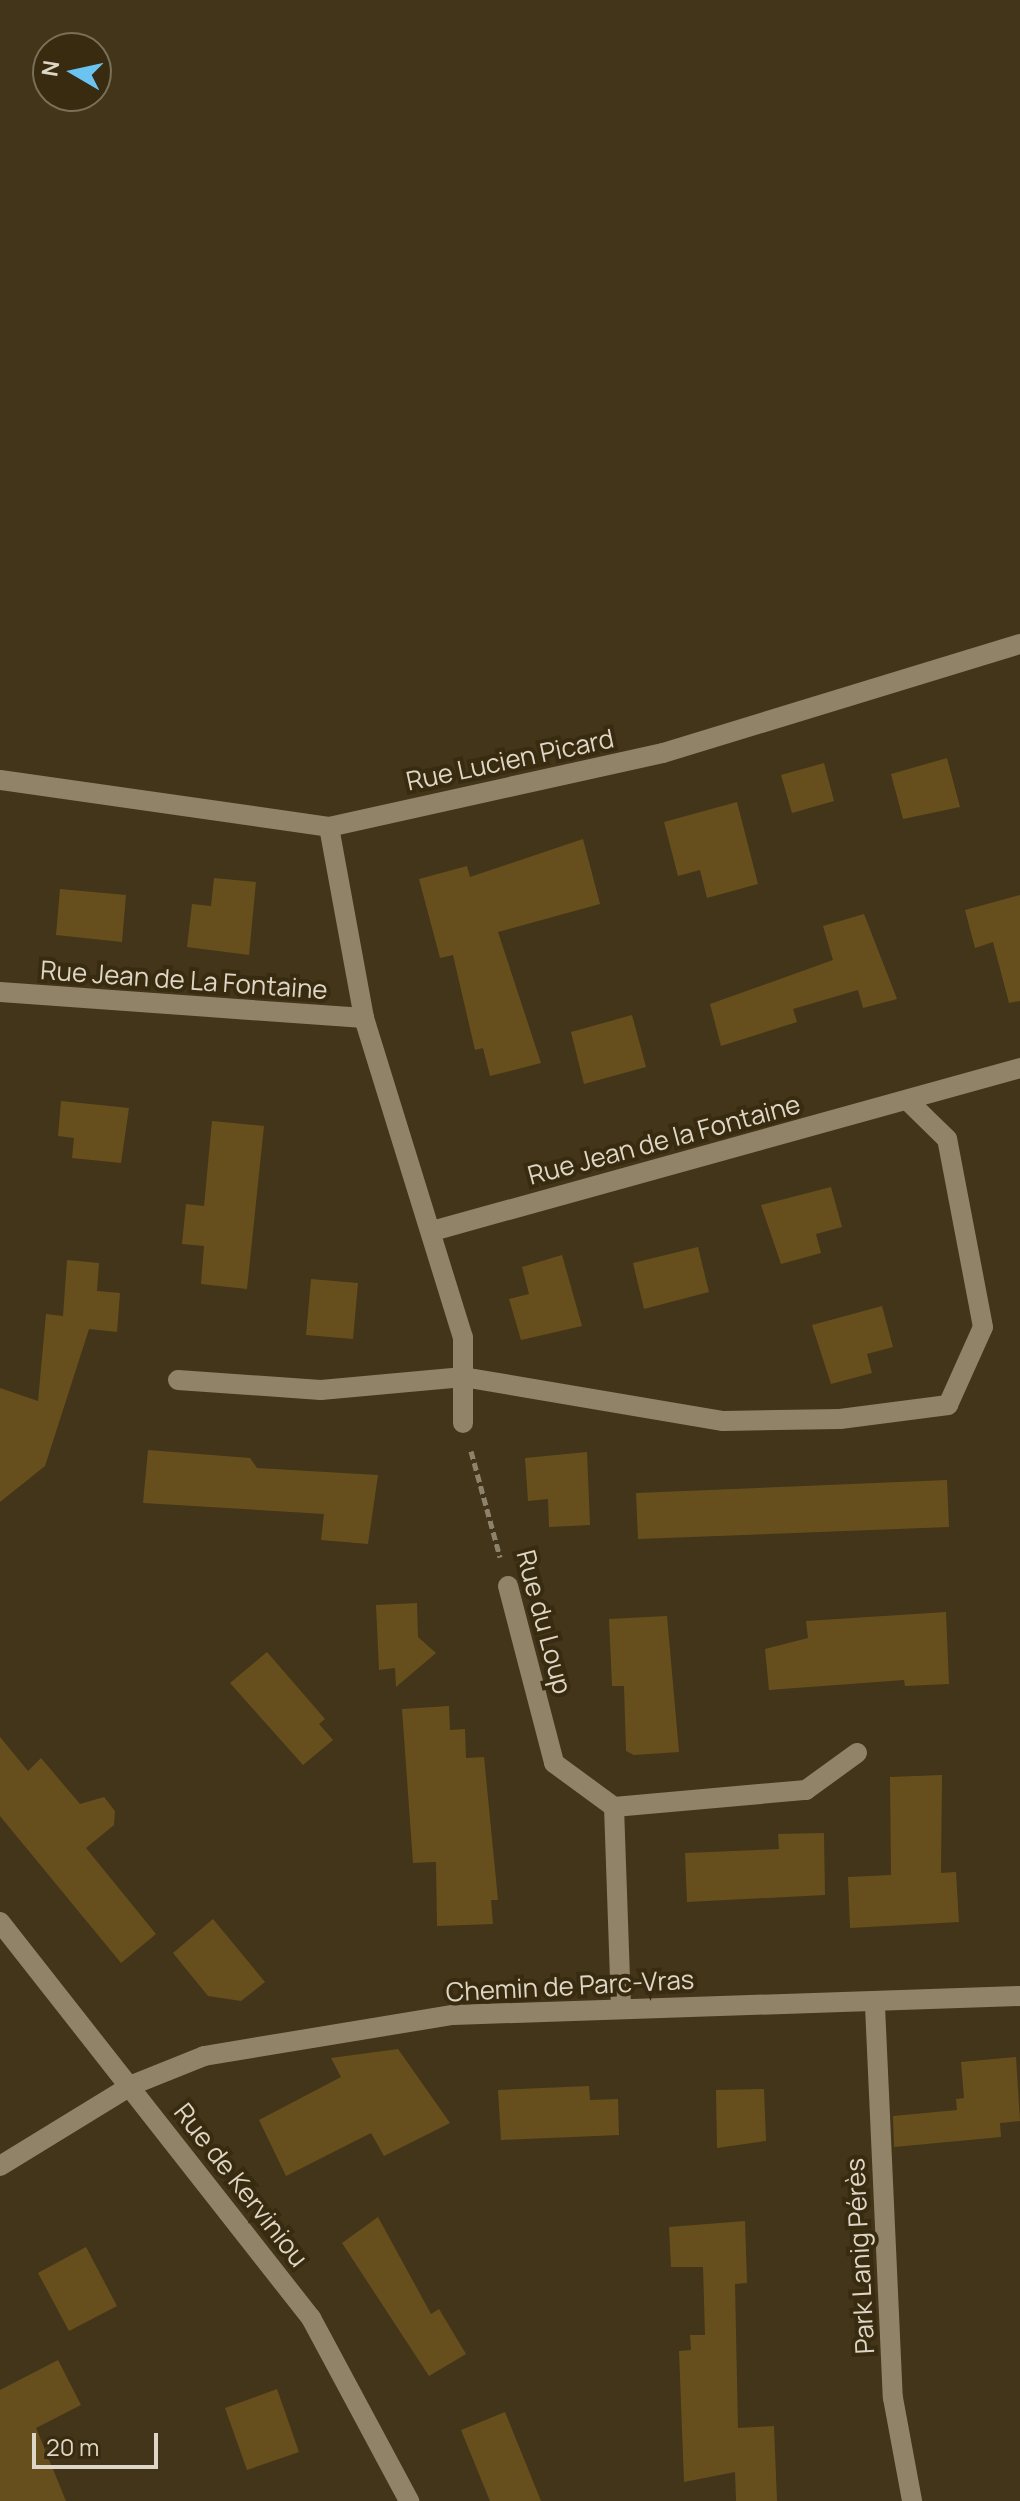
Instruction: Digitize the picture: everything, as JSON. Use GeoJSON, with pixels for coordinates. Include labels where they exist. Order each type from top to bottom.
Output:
{"type":"FeatureCollection","features":[{"type":"Feature","properties":{"kind":"street","name":"Rue Lucien Picard"},"geometry":{"type":"LineString","coordinates":[[0,780],[329,827],[663,753],[1020,644]]}},
{"type":"Feature","properties":{"kind":"street","name":"Rue Jean de la Fontaine"},"geometry":{"type":"LineString","coordinates":[[329,827],[364,1018],[436,1230],[463,1337],[463,1423]]}},
{"type":"Feature","properties":{"kind":"street","name":"Rue Jean de La Fontaine"},"geometry":{"type":"LineString","coordinates":[[0,992],[364,1018]]}},
{"type":"Feature","properties":{"kind":"street","name":"Rue Jean de la Fontaine"},"geometry":{"type":"LineString","coordinates":[[436,1230],[1020,1068]]}},
{"type":"Feature","properties":{"kind":"street"},"geometry":{"type":"LineString","coordinates":[[178,1380],[321,1390],[463,1377],[723,1421],[840,1419],[948,1405],[983,1327],[947,1139],[907,1100]]}},
{"type":"Feature","properties":{"kind":"street","name":"Rue du Loup"},"geometry":{"type":"LineString","coordinates":[[508,1586],[554,1763],[614,1807]]}},
{"type":"Feature","properties":{"kind":"street"},"geometry":{"type":"LineString","coordinates":[[621,2005],[614,1807],[806,1790],[857,1753]]}},
{"type":"Feature","properties":{"kind":"street","name":"Rue de Kerviniou"},"geometry":{"type":"LineString","coordinates":[[0,1922],[132,2085],[311,2318],[409,2501]]}},
{"type":"Feature","properties":{"kind":"street","name":"Chemin de Parc-Vras"},"geometry":{"type":"LineString","coordinates":[[0,2166],[132,2085],[204,2056],[453,2015],[621,2005],[875,2006],[1020,1996]]}},
{"type":"Feature","properties":{"kind":"street","name":"Park Lanig Pérès"},"geometry":{"type":"LineString","coordinates":[[875,2006],[893,2398],[912,2501]]}},
{"type":"Feature","properties":{"kind":"path","name":"Rue du Loup"},"geometry":{"type":"LineString","coordinates":[[463,1423],[508,1586]]}},
{"type":"Feature","properties":{"kind":"building"},"geometry":{"type":"Polygon","coordinates":[[[947,758],[960,807],[903,819],[891,774],[947,758]]]}},
{"type":"Feature","properties":{"kind":"building"},"geometry":{"type":"Polygon","coordinates":[[[824,763],[834,801],[792,813],[781,775],[824,763]]]}},
{"type":"Feature","properties":{"kind":"building"},"geometry":{"type":"Polygon","coordinates":[[[737,802],[758,884],[707,898],[700,870],[678,876],[664,822],[737,802]]]}},
{"type":"Feature","properties":{"kind":"building"},"geometry":{"type":"Polygon","coordinates":[[[583,839],[600,904],[498,932],[541,1063],[490,1076],[483,1048],[475,1050],[453,955],[440,958],[419,879],[467,866],[470,877],[583,839]]]}},
{"type":"Feature","properties":{"kind":"building"},"geometry":{"type":"Polygon","coordinates":[[[214,878],[256,882],[249,955],[187,947],[192,904],[211,906],[214,878]]]}},
{"type":"Feature","properties":{"kind":"building"},"geometry":{"type":"Polygon","coordinates":[[[60,889],[126,895],[122,942],[56,935],[60,889]]]}},
{"type":"Feature","properties":{"kind":"building"},"geometry":{"type":"Polygon","coordinates":[[[1020,895],[1020,1001],[1009,1003],[993,942],[975,948],[965,910],[1020,895]]]}},
{"type":"Feature","properties":{"kind":"building"},"geometry":{"type":"Polygon","coordinates":[[[864,914],[897,999],[863,1008],[858,990],[793,1009],[797,1022],[721,1046],[710,1004],[833,960],[823,926],[864,914]]]}},
{"type":"Feature","properties":{"kind":"building"},"geometry":{"type":"Polygon","coordinates":[[[632,1015],[646,1067],[584,1084],[571,1032],[632,1015]]]}},
{"type":"Feature","properties":{"kind":"building"},"geometry":{"type":"Polygon","coordinates":[[[61,1101],[129,1108],[121,1163],[72,1158],[74,1138],[58,1136],[61,1101]]]}},
{"type":"Feature","properties":{"kind":"building"},"geometry":{"type":"Polygon","coordinates":[[[212,1121],[264,1126],[247,1289],[201,1284],[204,1246],[182,1244],[186,1204],[204,1206],[212,1121]]]}},
{"type":"Feature","properties":{"kind":"building"},"geometry":{"type":"Polygon","coordinates":[[[831,1187],[842,1227],[816,1234],[821,1253],[781,1264],[761,1205],[831,1187]]]}},
{"type":"Feature","properties":{"kind":"building"},"geometry":{"type":"Polygon","coordinates":[[[698,1247],[709,1292],[644,1309],[633,1263],[698,1247]]]}},
{"type":"Feature","properties":{"kind":"building"},"geometry":{"type":"Polygon","coordinates":[[[562,1255],[582,1326],[521,1340],[509,1299],[529,1294],[522,1267],[562,1255]]]}},
{"type":"Feature","properties":{"kind":"building"},"geometry":{"type":"Polygon","coordinates":[[[67,1260],[99,1263],[97,1291],[120,1293],[117,1332],[89,1329],[45,1466],[0,1502],[0,1388],[38,1401],[46,1314],[63,1316],[67,1260]]]}},
{"type":"Feature","properties":{"kind":"building"},"geometry":{"type":"Polygon","coordinates":[[[311,1279],[358,1283],[353,1339],[306,1335],[311,1279]]]}},
{"type":"Feature","properties":{"kind":"building"},"geometry":{"type":"Polygon","coordinates":[[[882,1306],[893,1347],[867,1354],[872,1373],[831,1384],[812,1325],[882,1306]]]}},
{"type":"Feature","properties":{"kind":"building"},"geometry":{"type":"Polygon","coordinates":[[[148,1450],[250,1458],[257,1468],[378,1475],[368,1544],[321,1540],[324,1514],[143,1503],[148,1450]]]}},
{"type":"Feature","properties":{"kind":"building"},"geometry":{"type":"Polygon","coordinates":[[[587,1452],[590,1525],[549,1527],[548,1499],[528,1501],[525,1458],[587,1452]]]}},
{"type":"Feature","properties":{"kind":"building"},"geometry":{"type":"Polygon","coordinates":[[[947,1480],[949,1527],[638,1539],[636,1493],[947,1480]]]}},
{"type":"Feature","properties":{"kind":"building"},"geometry":{"type":"Polygon","coordinates":[[[417,1603],[418,1637],[436,1653],[396,1687],[395,1668],[379,1670],[376,1605],[417,1603]]]}},
{"type":"Feature","properties":{"kind":"building"},"geometry":{"type":"Polygon","coordinates":[[[946,1612],[949,1684],[905,1686],[904,1680],[769,1690],[765,1649],[808,1638],[806,1621],[946,1612]]]}},
{"type":"Feature","properties":{"kind":"building"},"geometry":{"type":"Polygon","coordinates":[[[667,1616],[679,1752],[634,1755],[626,1751],[624,1686],[612,1686],[609,1619],[667,1616]]]}},
{"type":"Feature","properties":{"kind":"building"},"geometry":{"type":"Polygon","coordinates":[[[267,1652],[325,1719],[319,1724],[333,1740],[303,1765],[230,1683],[267,1652]]]}},
{"type":"Feature","properties":{"kind":"building"},"geometry":{"type":"Polygon","coordinates":[[[449,1706],[450,1730],[465,1729],[466,1758],[484,1757],[498,1900],[491,1900],[493,1924],[437,1926],[436,1862],[413,1863],[402,1709],[449,1706]]]}},
{"type":"Feature","properties":{"kind":"building"},"geometry":{"type":"Polygon","coordinates":[[[0,1737],[28,1771],[41,1758],[80,1804],[104,1797],[115,1811],[114,1825],[86,1848],[156,1934],[121,1963],[0,1816],[0,1737]]]}},
{"type":"Feature","properties":{"kind":"building"},"geometry":{"type":"Polygon","coordinates":[[[942,1775],[941,1873],[956,1872],[959,1922],[850,1928],[848,1877],[891,1875],[890,1777],[942,1775]]]}},
{"type":"Feature","properties":{"kind":"building"},"geometry":{"type":"Polygon","coordinates":[[[824,1833],[825,1895],[687,1902],[685,1853],[779,1849],[778,1834],[824,1833]]]}},
{"type":"Feature","properties":{"kind":"building"},"geometry":{"type":"Polygon","coordinates":[[[213,1919],[265,1982],[241,2001],[208,1996],[173,1953],[213,1919]]]}},
{"type":"Feature","properties":{"kind":"building"},"geometry":{"type":"Polygon","coordinates":[[[398,2049],[450,2123],[384,2156],[371,2133],[286,2176],[259,2120],[341,2077],[331,2058],[398,2049]]]}},
{"type":"Feature","properties":{"kind":"building"},"geometry":{"type":"Polygon","coordinates":[[[1016,2057],[1020,2121],[1000,2123],[1001,2137],[894,2147],[893,2116],[957,2110],[956,2099],[964,2098],[961,2062],[1016,2057]]]}},
{"type":"Feature","properties":{"kind":"building"},"geometry":{"type":"Polygon","coordinates":[[[589,2086],[590,2100],[618,2099],[619,2135],[501,2140],[498,2090],[589,2086]]]}},
{"type":"Feature","properties":{"kind":"building"},"geometry":{"type":"Polygon","coordinates":[[[764,2089],[766,2141],[717,2148],[716,2090],[764,2089]]]}},
{"type":"Feature","properties":{"kind":"building"},"geometry":{"type":"Polygon","coordinates":[[[378,2217],[431,2314],[439,2309],[466,2354],[429,2376],[342,2243],[378,2217]]]}},
{"type":"Feature","properties":{"kind":"building"},"geometry":{"type":"Polygon","coordinates":[[[745,2221],[747,2283],[735,2284],[738,2428],[774,2426],[777,2501],[736,2501],[735,2472],[684,2482],[679,2351],[691,2350],[690,2335],[705,2335],[703,2267],[671,2267],[669,2227],[745,2221]]]}},
{"type":"Feature","properties":{"kind":"building"},"geometry":{"type":"Polygon","coordinates":[[[86,2247],[117,2306],[69,2331],[38,2273],[86,2247]]]}},
{"type":"Feature","properties":{"kind":"building"},"geometry":{"type":"Polygon","coordinates":[[[58,2360],[81,2405],[36,2428],[66,2501],[0,2501],[0,2390],[58,2360]]]}},
{"type":"Feature","properties":{"kind":"building"},"geometry":{"type":"Polygon","coordinates":[[[277,2389],[299,2452],[247,2470],[225,2408],[277,2389]]]}},
{"type":"Feature","properties":{"kind":"building"},"geometry":{"type":"Polygon","coordinates":[[[505,2412],[541,2501],[490,2501],[461,2430],[505,2412]]]}}]}
